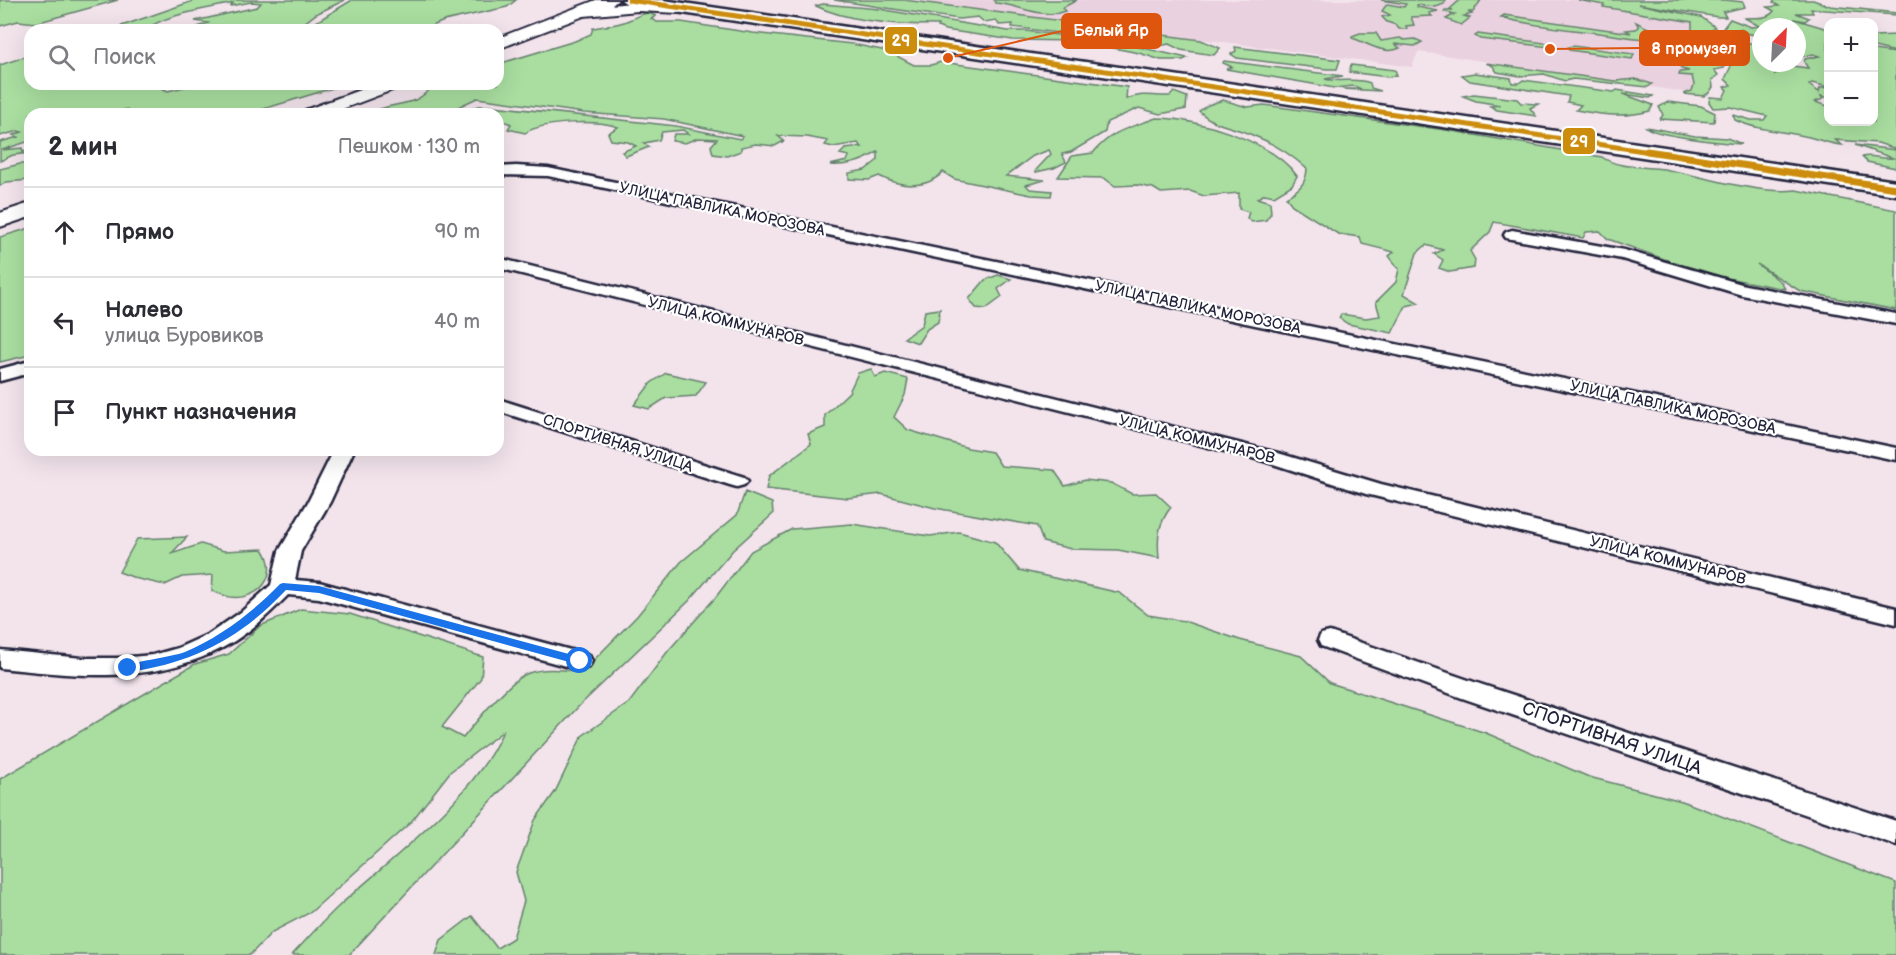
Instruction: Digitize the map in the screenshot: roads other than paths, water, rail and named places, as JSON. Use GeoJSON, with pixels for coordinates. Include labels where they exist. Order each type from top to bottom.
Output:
{"type":"FeatureCollection","features":[{"type":"Feature","properties":{"kind":"main road"},"geometry":{"type":"LineString","coordinates":[[629,0],[682,4],[1896,180]]}},
{"type":"Feature","properties":{"kind":"main road"},"geometry":{"type":"LineString","coordinates":[[682,4],[1896,189]]}},
{"type":"Feature","properties":{"kind":"street"},"geometry":{"type":"LineString","coordinates":[[566,18],[578,4],[577,0]]}},
{"type":"Feature","properties":{"kind":"street"},"geometry":{"type":"LineString","coordinates":[[504,42],[610,0]]}},
{"type":"Feature","properties":{"kind":"street"},"geometry":{"type":"LineString","coordinates":[[566,18],[618,8],[682,4]]}},
{"type":"Feature","properties":{"kind":"street"},"geometry":{"type":"LineString","coordinates":[[328,108],[376,90]]}},
{"type":"Feature","properties":{"kind":"street","name":"УЛИЦА ПАВЛИКА МОРОЗОВА"},"geometry":{"type":"LineString","coordinates":[[504,171],[548,172],[1896,454]]}},
{"type":"Feature","properties":{"kind":"street"},"geometry":{"type":"LineString","coordinates":[[0,219],[24,212]]}},
{"type":"Feature","properties":{"kind":"street"},"geometry":{"type":"LineString","coordinates":[[1512,235],[1624,255],[1742,290],[1896,319]]}},
{"type":"Feature","properties":{"kind":"street","name":"УЛИЦА КОММУНАРОВ"},"geometry":{"type":"LineString","coordinates":[[504,265],[1271,457],[1374,489],[1896,616]]}},
{"type":"Feature","properties":{"kind":"street"},"geometry":{"type":"LineString","coordinates":[[0,375],[24,369]]}},
{"type":"Feature","properties":{"kind":"street","name":"СПОРТИВНАЯ УЛИЦА"},"geometry":{"type":"LineString","coordinates":[[504,407],[737,481]]}},
{"type":"Feature","properties":{"kind":"street"},"geometry":{"type":"LineString","coordinates":[[0,659],[76,667],[128,668],[161,663],[189,654],[218,640],[266,605],[283,587],[283,566],[289,549],[316,508],[341,456]]}},
{"type":"Feature","properties":{"kind":"street"},"geometry":{"type":"LineString","coordinates":[[283,587],[319,590],[580,661]]}},
{"type":"Feature","properties":{"kind":"street","name":"СПОРТИВНАЯ УЛИЦА"},"geometry":{"type":"LineString","coordinates":[[1330,640],[1471,691],[1896,833]]}},
{"type":"Feature","properties":{"kind":"place","name":"8 промузел"},"geometry":{"type":"Point","coordinates":[1550,49]}},
{"type":"Feature","properties":{"kind":"place","name":"Белый Яр"},"geometry":{"type":"Point","coordinates":[948,58]}}]}
